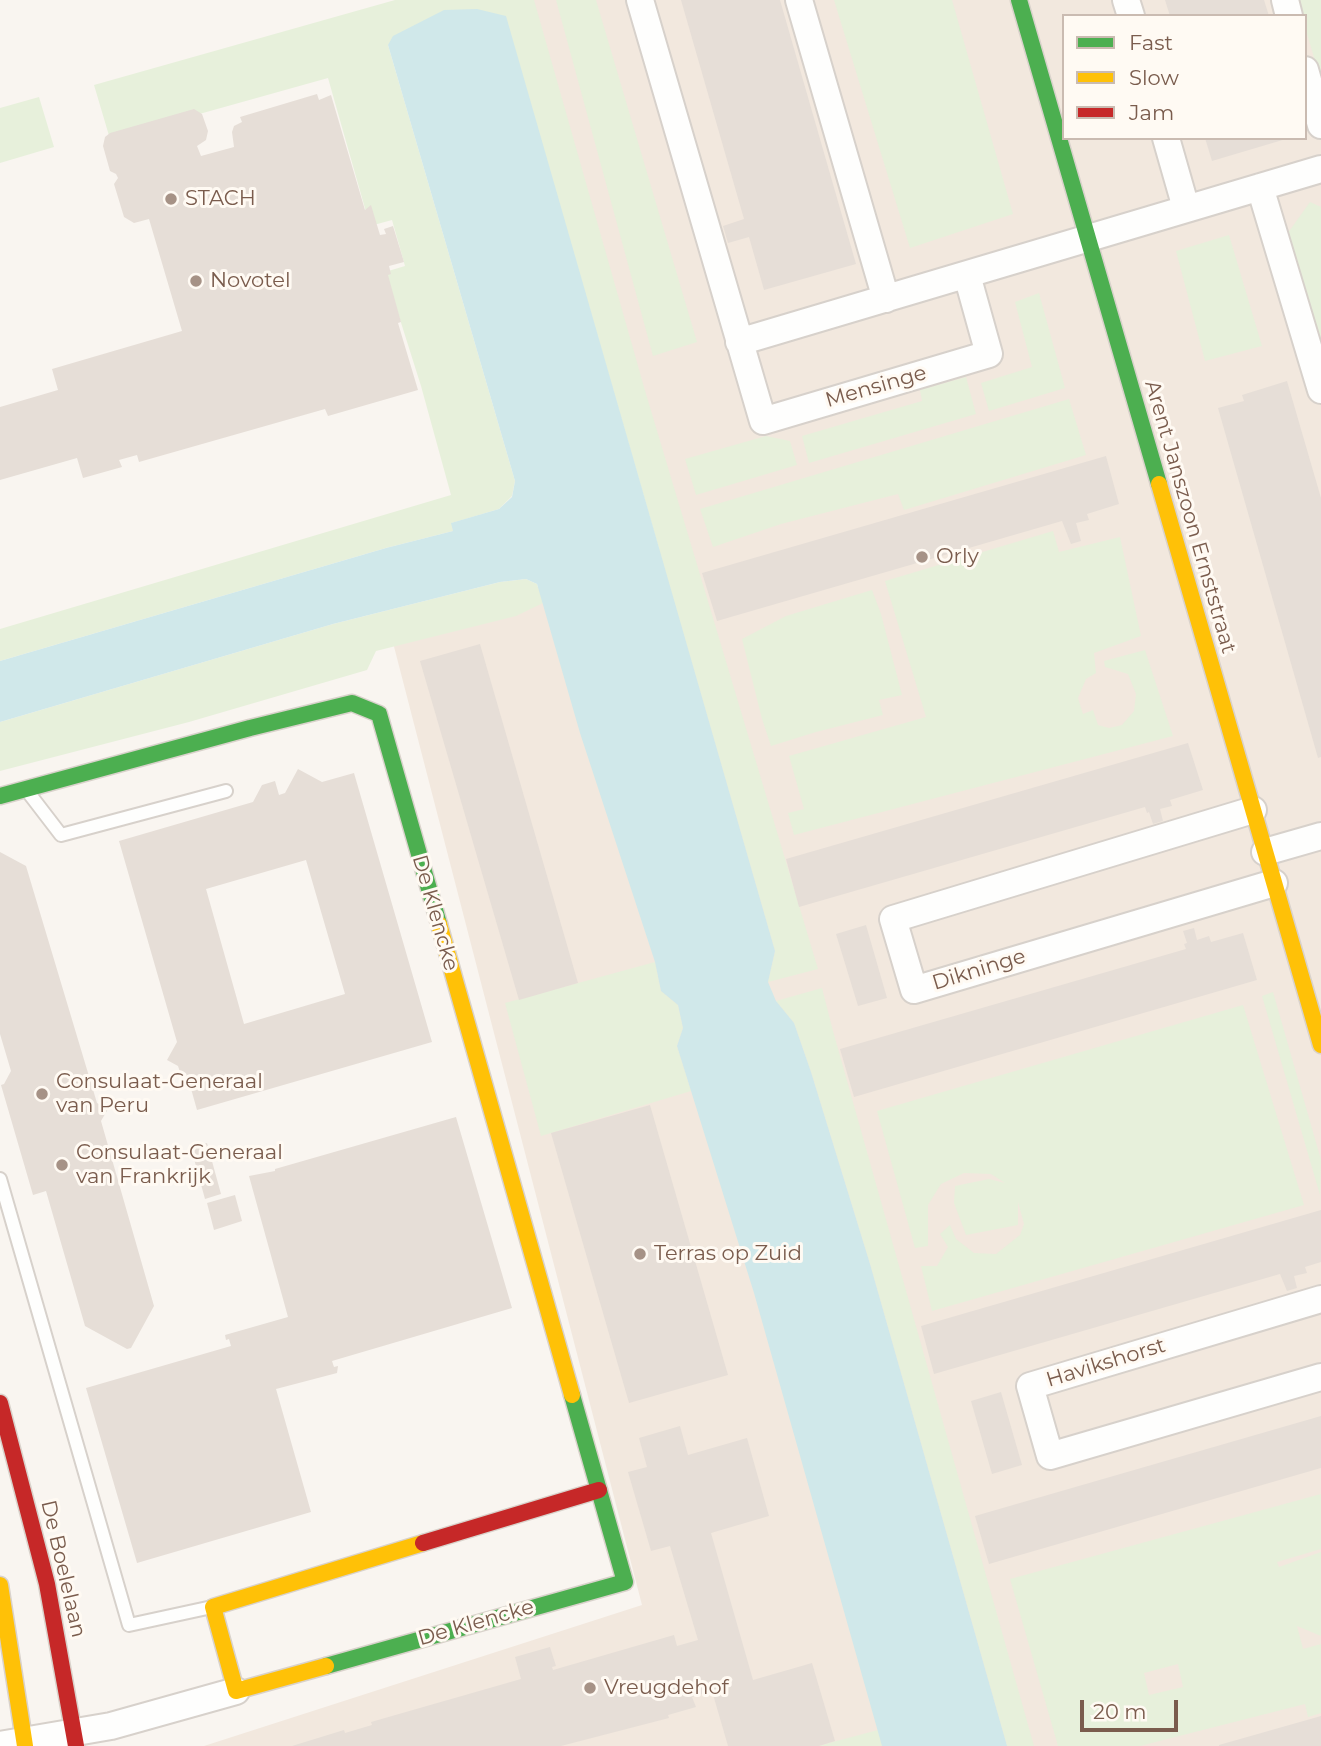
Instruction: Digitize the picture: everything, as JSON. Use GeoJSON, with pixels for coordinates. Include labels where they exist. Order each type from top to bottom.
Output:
{"type":"FeatureCollection","features":[{"type":"Feature","properties":{"kind":"street","name":"Mensinge"},"geometry":{"type":"LineString","coordinates":[[640,0],[763,421],[989,354],[967,275]]}},
{"type":"Feature","properties":{"kind":"street"},"geometry":{"type":"LineString","coordinates":[[799,0],[886,299]]}},
{"type":"Feature","properties":{"kind":"street","name":"Arent Janszoon Ernststraat"},"geometry":{"type":"LineString","coordinates":[[1019,0],[1321,1045]]}},
{"type":"Feature","properties":{"kind":"street"},"geometry":{"type":"LineString","coordinates":[[1307,77],[1321,125]]}},
{"type":"Feature","properties":{"kind":"street"},"geometry":{"type":"LineString","coordinates":[[1167,140],[1186,208]]}},
{"type":"Feature","properties":{"kind":"street"},"geometry":{"type":"LineString","coordinates":[[739,342],[1321,169]]}},
{"type":"Feature","properties":{"kind":"street"},"geometry":{"type":"LineString","coordinates":[[1260,187],[1321,390]]}},
{"type":"Feature","properties":{"kind":"street","name":"De Klencke"},"geometry":{"type":"LineString","coordinates":[[0,796],[237,731],[352,703],[379,714],[625,1582],[111,1726],[70,1742],[17,1744]]}},
{"type":"Feature","properties":{"kind":"street","name":"Dikninge"},"geometry":{"type":"LineString","coordinates":[[1253,810],[893,919],[914,990],[1274,883]]}},
{"type":"Feature","properties":{"kind":"street"},"geometry":{"type":"LineString","coordinates":[[1265,852],[1321,836]]}},
{"type":"Feature","properties":{"kind":"street","name":"Havikshorst"},"geometry":{"type":"LineString","coordinates":[[1321,1299],[1030,1385],[1050,1456],[1321,1377]]}},
{"type":"Feature","properties":{"kind":"street","name":"De Boelelaan"},"geometry":{"type":"LineString","coordinates":[[0,1404],[47,1584],[70,1742]]}},
{"type":"Feature","properties":{"kind":"street"},"geometry":{"type":"LineString","coordinates":[[236,1691],[213,1607],[598,1490]]}},
{"type":"Feature","properties":{"kind":"street"},"geometry":{"type":"LineString","coordinates":[[0,1585],[17,1744]]}},
{"type":"Feature","properties":{"kind":"lane"},"geometry":{"type":"LineString","coordinates":[[26,789],[61,835],[226,792]]}},
{"type":"Feature","properties":{"kind":"lane"},"geometry":{"type":"LineString","coordinates":[[0,1179],[129,1625],[213,1607]]}},
{"type":"Feature","properties":{"kind":"shaded area"},"geometry":{"type":"Polygon","coordinates":[[[510,0],[1321,0],[1321,1746],[204,1746],[642,1605],[391,635],[676,544],[510,0]]]}},
{"type":"Feature","properties":{"kind":"green space"},"geometry":{"type":"Polygon","coordinates":[[[395,0],[534,0],[646,394],[818,969],[768,982],[775,951],[505,16],[388,45],[515,481],[512,496],[499,509],[452,523],[453,531],[386,548],[0,661],[0,629],[451,495],[421,386],[385,272],[405,266],[392,220],[370,226],[328,78],[110,139],[94,85],[395,0]]]}},
{"type":"Feature","properties":{"kind":"green space"},"geometry":{"type":"Polygon","coordinates":[[[556,0],[596,0],[697,342],[653,356],[556,0]]]}},
{"type":"Feature","properties":{"kind":"green space"},"geometry":{"type":"Polygon","coordinates":[[[834,0],[952,0],[1013,214],[910,248],[834,0]]]}},
{"type":"Feature","properties":{"kind":"green space"},"geometry":{"type":"Polygon","coordinates":[[[1298,0],[1321,0],[1321,81],[1307,34],[1307,14],[1302,14],[1298,0]]]}},
{"type":"Feature","properties":{"kind":"green space"},"geometry":{"type":"Polygon","coordinates":[[[39,97],[54,147],[0,163],[0,108],[39,97]]]}},
{"type":"Feature","properties":{"kind":"green space"},"geometry":{"type":"Polygon","coordinates":[[[1310,202],[1321,207],[1321,351],[1285,237],[1310,202]]]}},
{"type":"Feature","properties":{"kind":"green space"},"geometry":{"type":"Polygon","coordinates":[[[1229,235],[1262,346],[1205,361],[1176,251],[1229,235]]]}},
{"type":"Feature","properties":{"kind":"green space"},"geometry":{"type":"Polygon","coordinates":[[[1039,293],[1065,388],[989,411],[981,383],[1032,367],[1015,302],[1039,293]]]}},
{"type":"Feature","properties":{"kind":"green space"},"geometry":{"type":"Polygon","coordinates":[[[966,377],[976,414],[809,463],[802,436],[922,401],[920,390],[966,377]]]}},
{"type":"Feature","properties":{"kind":"green space"},"geometry":{"type":"Polygon","coordinates":[[[1069,399],[1086,455],[904,510],[898,494],[781,524],[713,547],[700,509],[1069,399]]]}},
{"type":"Feature","properties":{"kind":"green space"},"geometry":{"type":"Polygon","coordinates":[[[766,436],[790,441],[797,465],[696,495],[685,459],[766,436]]]}},
{"type":"Feature","properties":{"kind":"green space"},"geometry":{"type":"Polygon","coordinates":[[[1053,531],[1059,552],[1120,537],[1141,636],[1094,653],[1096,673],[1086,679],[1078,698],[1083,714],[1093,710],[1098,725],[1109,728],[1122,725],[1134,711],[1136,694],[1128,674],[1105,667],[1104,661],[1145,650],[1173,736],[794,835],[788,813],[804,809],[789,756],[926,717],[885,581],[1053,531]]]}},
{"type":"Feature","properties":{"kind":"green space"},"geometry":{"type":"Polygon","coordinates":[[[526,579],[537,584],[543,603],[516,616],[376,651],[367,670],[189,722],[0,771],[0,722],[333,624],[500,582],[526,579]]]}},
{"type":"Feature","properties":{"kind":"green space"},"geometry":{"type":"Polygon","coordinates":[[[872,590],[902,695],[879,700],[883,715],[771,746],[742,639],[786,616],[872,590]]]}},
{"type":"Feature","properties":{"kind":"green space"},"geometry":{"type":"Polygon","coordinates":[[[655,962],[661,991],[678,1005],[683,1028],[677,1046],[691,1091],[541,1136],[505,1003],[655,962]]]}},
{"type":"Feature","properties":{"kind":"green space"},"geometry":{"type":"Polygon","coordinates":[[[822,988],[1034,1746],[1007,1746],[870,1264],[811,1072],[794,1023],[776,1001],[822,988]]]}},
{"type":"Feature","properties":{"kind":"green space"},"geometry":{"type":"Polygon","coordinates":[[[1273,992],[1321,1160],[1320,1195],[1262,996],[1273,992]]]}},
{"type":"Feature","properties":{"kind":"green space"},"geometry":{"type":"Polygon","coordinates":[[[1243,1005],[1304,1205],[932,1311],[921,1266],[937,1266],[948,1247],[940,1234],[950,1225],[956,1239],[974,1253],[996,1254],[1020,1235],[1024,1224],[1018,1202],[1018,1225],[966,1235],[954,1203],[955,1186],[989,1179],[1005,1183],[991,1174],[964,1173],[941,1184],[928,1205],[928,1246],[915,1248],[877,1111],[1243,1005]]]}},
{"type":"Feature","properties":{"kind":"green space"},"geometry":{"type":"Polygon","coordinates":[[[1321,1494],[1321,1549],[1277,1562],[1279,1567],[1321,1552],[1321,1636],[1297,1626],[1303,1649],[1321,1644],[1321,1713],[1308,1717],[1305,1704],[1140,1746],[1058,1746],[1010,1579],[1321,1494]],[[1178,1664],[1144,1673],[1149,1695],[1183,1687],[1178,1664]]]}},
{"type":"Feature","properties":{"kind":"green space"},"geometry":{"type":"Polygon","coordinates":[[[878,1730],[883,1746],[818,1746],[878,1730]]]}},
{"type":"Feature","properties":{"kind":"water"},"geometry":{"type":"Polygon","coordinates":[[[477,9],[506,16],[775,951],[768,982],[776,1001],[794,1023],[811,1072],[870,1264],[1007,1746],[882,1746],[754,1293],[677,1046],[683,1028],[678,1005],[661,991],[655,962],[580,733],[537,584],[526,579],[500,582],[333,624],[0,722],[0,661],[386,548],[453,531],[451,523],[499,509],[512,497],[515,481],[388,45],[393,36],[444,10],[477,9]]]}},
{"type":"Feature","properties":{"kind":"building"},"geometry":{"type":"Polygon","coordinates":[[[681,0],[780,0],[856,264],[764,290],[749,237],[728,243],[723,226],[744,219],[681,0]]]}},
{"type":"Feature","properties":{"kind":"building"},"geometry":{"type":"Polygon","coordinates":[[[1165,0],[1264,0],[1268,14],[1169,14],[1165,0]]]}},
{"type":"Feature","properties":{"kind":"building"},"geometry":{"type":"Polygon","coordinates":[[[317,94],[319,100],[331,95],[365,210],[371,205],[380,235],[386,234],[384,229],[393,226],[404,262],[389,266],[391,274],[388,275],[401,322],[398,323],[418,390],[328,416],[325,409],[139,462],[137,455],[119,460],[122,467],[83,478],[77,458],[0,480],[0,407],[58,390],[52,369],[182,331],[149,219],[134,223],[124,217],[114,184],[118,178],[110,171],[103,146],[105,137],[110,133],[194,109],[202,114],[208,131],[206,140],[197,146],[201,156],[234,147],[232,132],[234,126],[242,122],[240,117],[317,94]]]}},
{"type":"Feature","properties":{"kind":"building"},"geometry":{"type":"Polygon","coordinates":[[[1206,140],[1283,140],[1212,161],[1206,140]]]}},
{"type":"Feature","properties":{"kind":"building"},"geometry":{"type":"Polygon","coordinates":[[[1287,381],[1321,498],[1321,757],[1318,758],[1218,408],[1244,401],[1242,395],[1287,381]]]}},
{"type":"Feature","properties":{"kind":"building"},"geometry":{"type":"Polygon","coordinates":[[[1106,456],[1119,504],[1087,514],[1089,520],[1076,523],[1081,541],[1071,544],[1062,521],[717,621],[702,573],[1106,456]]]}},
{"type":"Feature","properties":{"kind":"building"},"geometry":{"type":"Polygon","coordinates":[[[480,644],[578,983],[519,1000],[420,661],[480,644]]]}},
{"type":"Feature","properties":{"kind":"building"},"geometry":{"type":"Polygon","coordinates":[[[1188,743],[1203,790],[1170,800],[1172,806],[1160,809],[1163,821],[1153,824],[1145,807],[799,907],[786,859],[1188,743]]]}},
{"type":"Feature","properties":{"kind":"building"},"geometry":{"type":"Polygon","coordinates":[[[298,769],[322,782],[354,773],[432,1042],[197,1110],[188,1078],[182,1078],[178,1066],[167,1060],[177,1042],[119,841],[253,802],[262,785],[275,781],[279,795],[285,793],[298,769]],[[306,860],[206,889],[244,1024],[345,994],[306,860]]]}},
{"type":"Feature","properties":{"kind":"building"},"geometry":{"type":"Polygon","coordinates":[[[0,852],[26,866],[97,1103],[108,1109],[101,1121],[154,1306],[131,1348],[127,1349],[85,1326],[46,1191],[33,1195],[1,1085],[11,1071],[0,1034],[0,852]]]}},
{"type":"Feature","properties":{"kind":"building"},"geometry":{"type":"Polygon","coordinates":[[[866,925],[887,998],[858,1006],[836,934],[866,925]]]}},
{"type":"Feature","properties":{"kind":"building"},"geometry":{"type":"Polygon","coordinates":[[[1194,928],[1197,940],[1209,936],[1211,942],[1243,933],[1257,980],[854,1097],[840,1049],[1186,949],[1183,931],[1194,928]]]}},
{"type":"Feature","properties":{"kind":"building","name":"Terras op Zuid"},"geometry":{"type":"Polygon","coordinates":[[[650,1105],[728,1375],[629,1403],[551,1133],[650,1105]]]}},
{"type":"Feature","properties":{"kind":"building"},"geometry":{"type":"Polygon","coordinates":[[[456,1117],[512,1308],[332,1361],[334,1367],[338,1366],[337,1373],[276,1389],[311,1512],[137,1563],[86,1388],[231,1346],[225,1335],[288,1317],[249,1176],[275,1171],[456,1117]]]}},
{"type":"Feature","properties":{"kind":"building"},"geometry":{"type":"Polygon","coordinates":[[[207,1143],[221,1194],[205,1199],[191,1148],[207,1143]]]}},
{"type":"Feature","properties":{"kind":"building"},"geometry":{"type":"Polygon","coordinates":[[[235,1195],[242,1221],[214,1230],[207,1203],[235,1195]]]}},
{"type":"Feature","properties":{"kind":"building"},"geometry":{"type":"Polygon","coordinates":[[[1321,1210],[1321,1262],[1305,1267],[1307,1273],[1294,1276],[1297,1288],[1287,1291],[1280,1274],[934,1374],[921,1326],[1321,1210]]]}},
{"type":"Feature","properties":{"kind":"building"},"geometry":{"type":"Polygon","coordinates":[[[1001,1392],[1022,1465],[992,1474],[971,1401],[1001,1392]]]}},
{"type":"Feature","properties":{"kind":"building"},"geometry":{"type":"Polygon","coordinates":[[[1321,1416],[1321,1468],[989,1564],[975,1516],[1321,1416]]]}},
{"type":"Feature","properties":{"kind":"building"},"geometry":{"type":"Polygon","coordinates":[[[680,1426],[688,1455],[747,1438],[769,1516],[711,1533],[753,1680],[812,1663],[835,1741],[819,1746],[728,1746],[712,1691],[692,1697],[696,1707],[668,1715],[669,1718],[561,1746],[292,1746],[344,1730],[345,1733],[372,1725],[371,1722],[521,1679],[515,1657],[550,1647],[556,1666],[552,1667],[553,1670],[674,1635],[677,1646],[698,1640],[670,1546],[651,1551],[628,1472],[647,1467],[639,1438],[680,1426]]]}},
{"type":"Feature","properties":{"kind":"building"},"geometry":{"type":"Polygon","coordinates":[[[1321,1716],[1321,1746],[1219,1746],[1219,1745],[1321,1716]]]}},
{"type":"Feature","properties":{"kind":"traffic: fast"},"geometry":{"type":"LineString","coordinates":[[1019,0],[1159,484]]}},
{"type":"Feature","properties":{"kind":"traffic: fast"},"geometry":{"type":"LineString","coordinates":[[0,796],[352,703],[379,714],[439,924]]}},
{"type":"Feature","properties":{"kind":"traffic: fast"},"geometry":{"type":"LineString","coordinates":[[326,1666],[625,1582],[572,1395]]}},
{"type":"Feature","properties":{"kind":"traffic: slow"},"geometry":{"type":"LineString","coordinates":[[1159,484],[1321,1045]]}},
{"type":"Feature","properties":{"kind":"traffic: slow"},"geometry":{"type":"LineString","coordinates":[[439,924],[572,1395]]}},
{"type":"Feature","properties":{"kind":"traffic: slow"},"geometry":{"type":"LineString","coordinates":[[326,1666],[236,1691],[213,1607],[423,1543]]}},
{"type":"Feature","properties":{"kind":"traffic: slow"},"geometry":{"type":"LineString","coordinates":[[0,1585],[25,1746]]}},
{"type":"Feature","properties":{"kind":"traffic: jam"},"geometry":{"type":"LineString","coordinates":[[0,1403],[47,1584],[76,1746]]}},
{"type":"Feature","properties":{"kind":"traffic: jam"},"geometry":{"type":"LineString","coordinates":[[423,1543],[599,1490]]}},
{"type":"Feature","properties":{"kind":"place","name":"STACH"},"geometry":{"type":"Point","coordinates":[171,199]}},
{"type":"Feature","properties":{"kind":"place","name":"Novotel"},"geometry":{"type":"Point","coordinates":[196,281]}},
{"type":"Feature","properties":{"kind":"place","name":"Orly"},"geometry":{"type":"Point","coordinates":[922,557]}},
{"type":"Feature","properties":{"kind":"place","name":"Consulaat-Generaal van Peru"},"geometry":{"type":"Point","coordinates":[42,1094]}},
{"type":"Feature","properties":{"kind":"place","name":"Consulaat-Generaal van Frankrijk"},"geometry":{"type":"Point","coordinates":[62,1165]}},
{"type":"Feature","properties":{"kind":"place","name":"Terras op Zuid"},"geometry":{"type":"Point","coordinates":[640,1254]}},
{"type":"Feature","properties":{"kind":"place","name":"Vreugdehof"},"geometry":{"type":"Point","coordinates":[590,1688]}}]}
